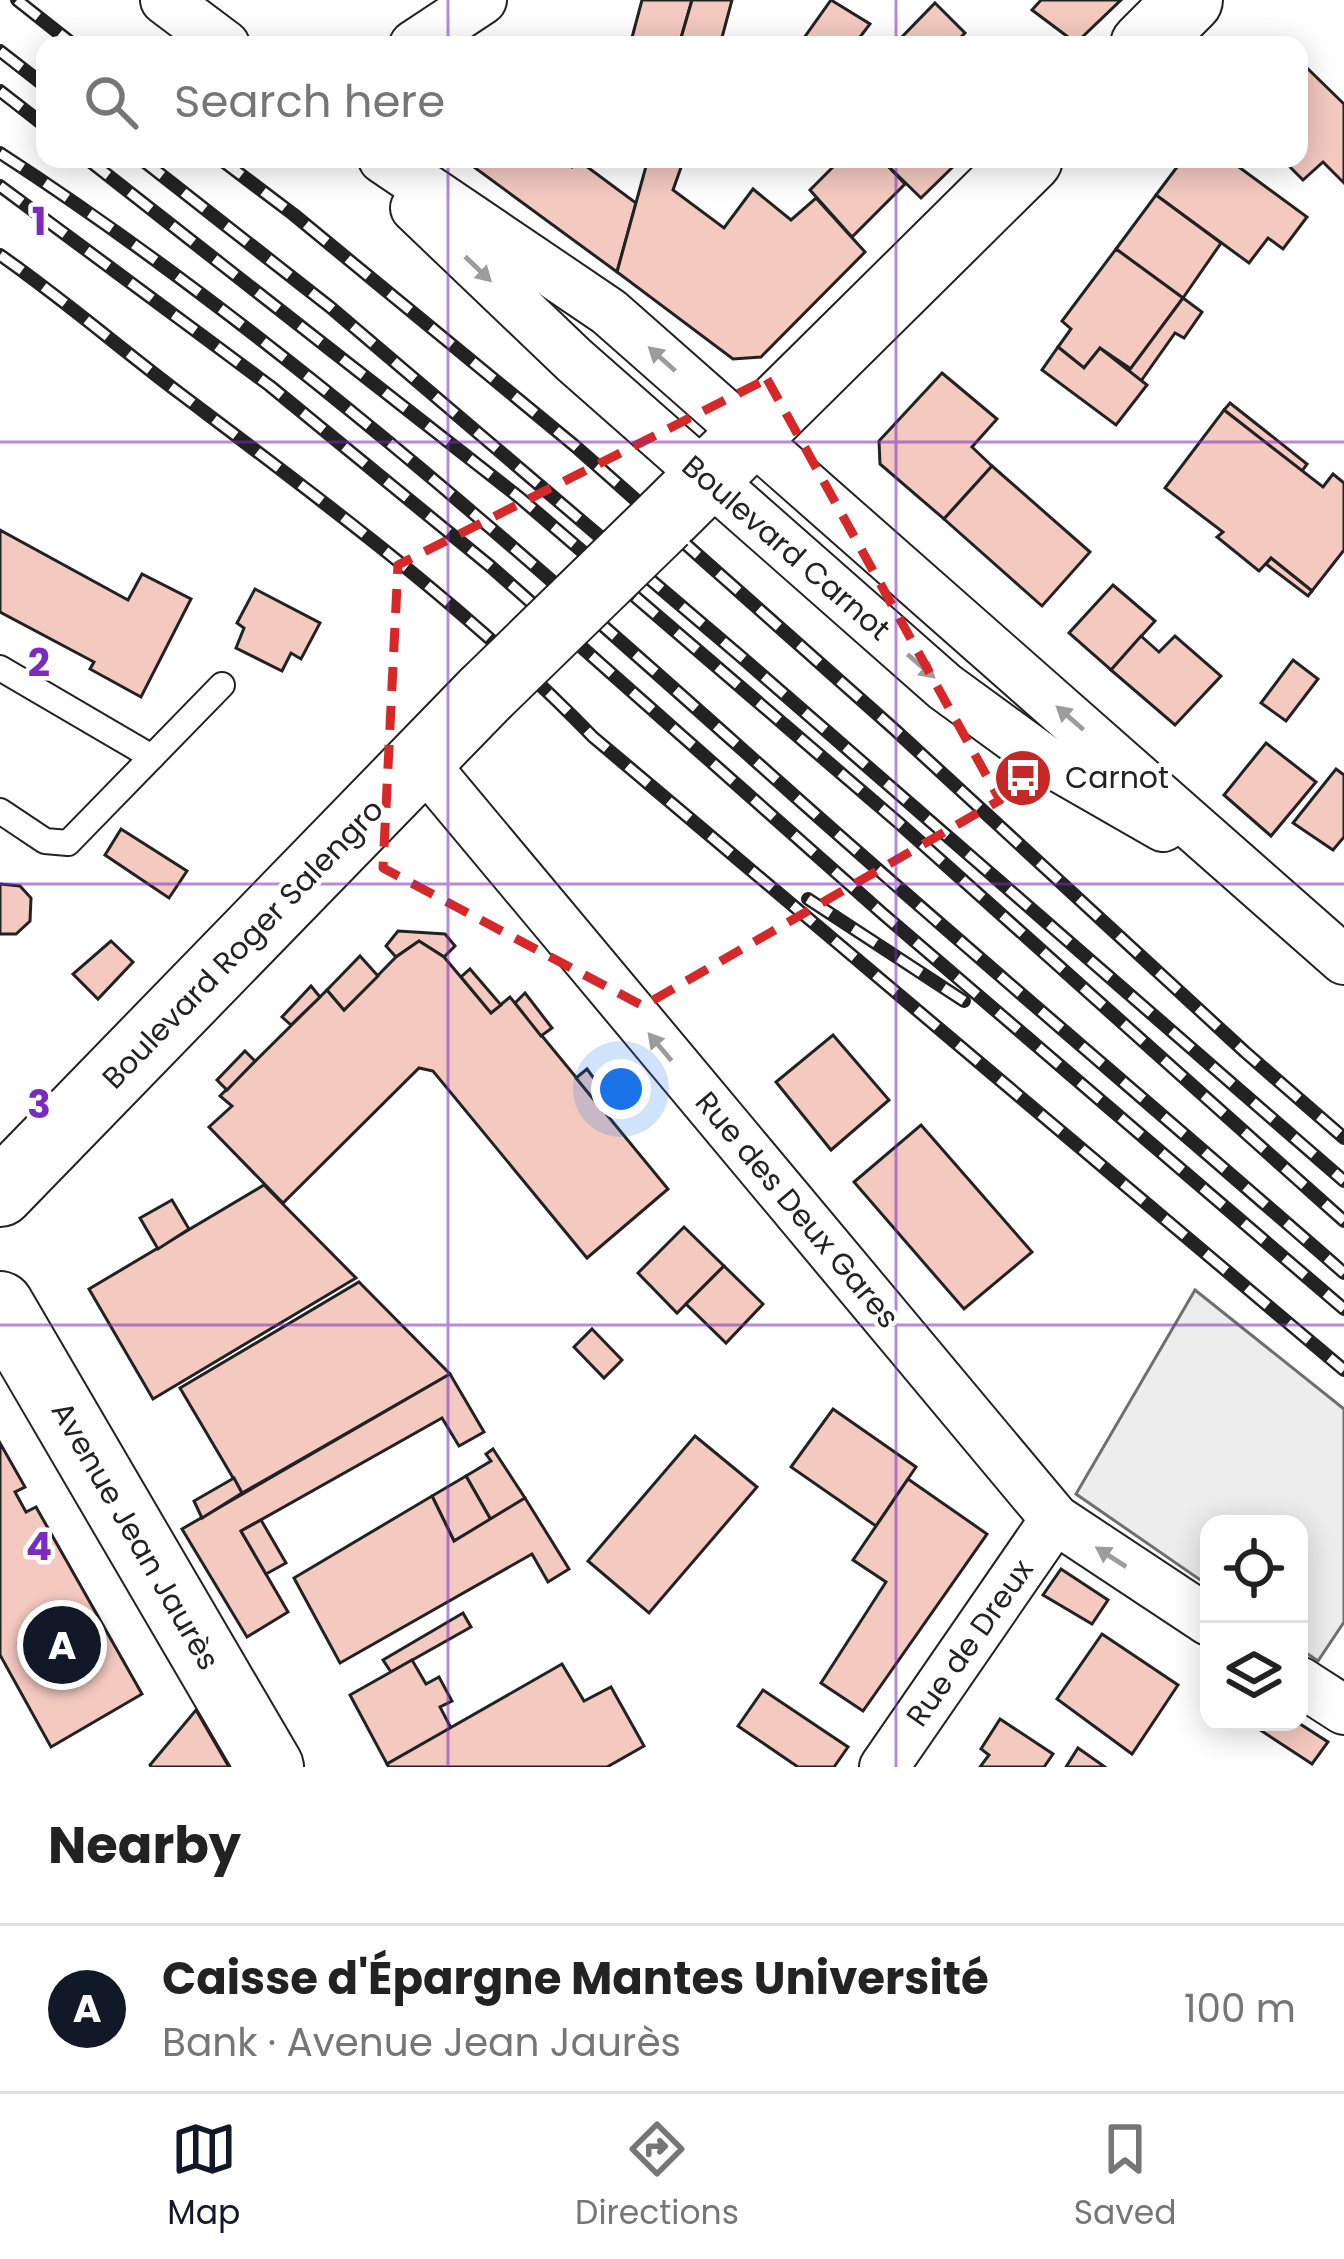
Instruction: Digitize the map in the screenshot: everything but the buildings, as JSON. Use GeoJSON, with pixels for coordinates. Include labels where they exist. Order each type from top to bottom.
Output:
{"type":"FeatureCollection","features":[{"type":"Feature","properties":{"kind":"main road"},"geometry":{"type":"LineString","coordinates":[[1153,36],[1189,0]]}},
{"type":"Feature","properties":{"kind":"main road","name":"Boulevard Roger Salengro"},"geometry":{"type":"LineString","coordinates":[[0,1192],[420,759],[1020,168]]}},
{"type":"Feature","properties":{"kind":"main road","name":"Avenue Jean Jaurès"},"geometry":{"type":"LineString","coordinates":[[0,1305],[270,1767]]}},
{"type":"Feature","properties":{"kind":"street"},"geometry":{"type":"LineString","coordinates":[[165,0],[213,36]]}},
{"type":"Feature","properties":{"kind":"street","name":"Boulevard Carnot"},"geometry":{"type":"LineString","coordinates":[[372,168],[574,360],[707,478],[1252,879],[1344,960]]}},
{"type":"Feature","properties":{"kind":"street","name":"Boulevard Carnot"},"geometry":{"type":"LineString","coordinates":[[396,168],[608,312],[707,478]]}},
{"type":"Feature","properties":{"kind":"street","name":"Rue des Deux Gares"},"geometry":{"type":"LineString","coordinates":[[420,759],[1055,1520],[1200,1615]]}},
{"type":"Feature","properties":{"kind":"street","name":"Rue de Dreux"},"geometry":{"type":"LineString","coordinates":[[884,1767],[1055,1520]]}},
{"type":"Feature","properties":{"kind":"street"},"geometry":{"type":"LineString","coordinates":[[1308,1687],[1344,1710]]}},
{"type":"Feature","properties":{"kind":"lane"},"geometry":{"type":"LineString","coordinates":[[0,668],[152,758]]}},
{"type":"Feature","properties":{"kind":"lane"},"geometry":{"type":"LineString","coordinates":[[0,811],[45,841],[68,843],[222,686]]}},
{"type":"Feature","properties":{"kind":"highlighted area"},"geometry":{"type":"Polygon","coordinates":[[[767,379],[1000,800],[643,1006],[383,868],[398,565],[767,379]]]}},
{"type":"Feature","properties":{"kind":"shaded area"},"geometry":{"type":"Polygon","coordinates":[[[1195,1290],[1344,1409],[1344,1622],[1318,1661],[1308,1654],[1308,1515],[1200,1515],[1200,1580],[1076,1494],[1195,1290]]]}},
{"type":"Feature","properties":{"kind":"railway"},"geometry":{"type":"LineString","coordinates":[[17,0],[63,36]]}},
{"type":"Feature","properties":{"kind":"railway"},"geometry":{"type":"LineString","coordinates":[[0,51],[36,79]]}},
{"type":"Feature","properties":{"kind":"railway"},"geometry":{"type":"LineString","coordinates":[[0,91],[36,119]]}},
{"type":"Feature","properties":{"kind":"railway"},"geometry":{"type":"LineString","coordinates":[[0,153],[208,299],[406,457],[1344,1273]]}},
{"type":"Feature","properties":{"kind":"railway"},"geometry":{"type":"LineString","coordinates":[[98,168],[520,498],[900,824],[1344,1221]]}},
{"type":"Feature","properties":{"kind":"railway"},"geometry":{"type":"LineString","coordinates":[[152,168],[330,307],[1344,1181]]}},
{"type":"Feature","properties":{"kind":"railway"},"geometry":{"type":"LineString","coordinates":[[232,168],[575,446],[1344,1138]]}},
{"type":"Feature","properties":{"kind":"railway"},"geometry":{"type":"LineString","coordinates":[[0,186],[270,386],[490,566],[883,914],[1344,1309]]}},
{"type":"Feature","properties":{"kind":"railway"},"geometry":{"type":"LineString","coordinates":[[0,255],[446,601],[593,737],[1344,1370]]}},
{"type":"Feature","properties":{"kind":"railway"},"geometry":{"type":"LineString","coordinates":[[808,899],[964,1001]]}},
{"type":"Feature","properties":{"kind":"place","name":"Carnot"},"geometry":{"type":"Point","coordinates":[1023,778]}},
{"type":"Feature","properties":{"kind":"place","name":"Caisse d'Épargne Mantes Université"},"geometry":{"type":"Point","coordinates":[62,1645]}}]}
